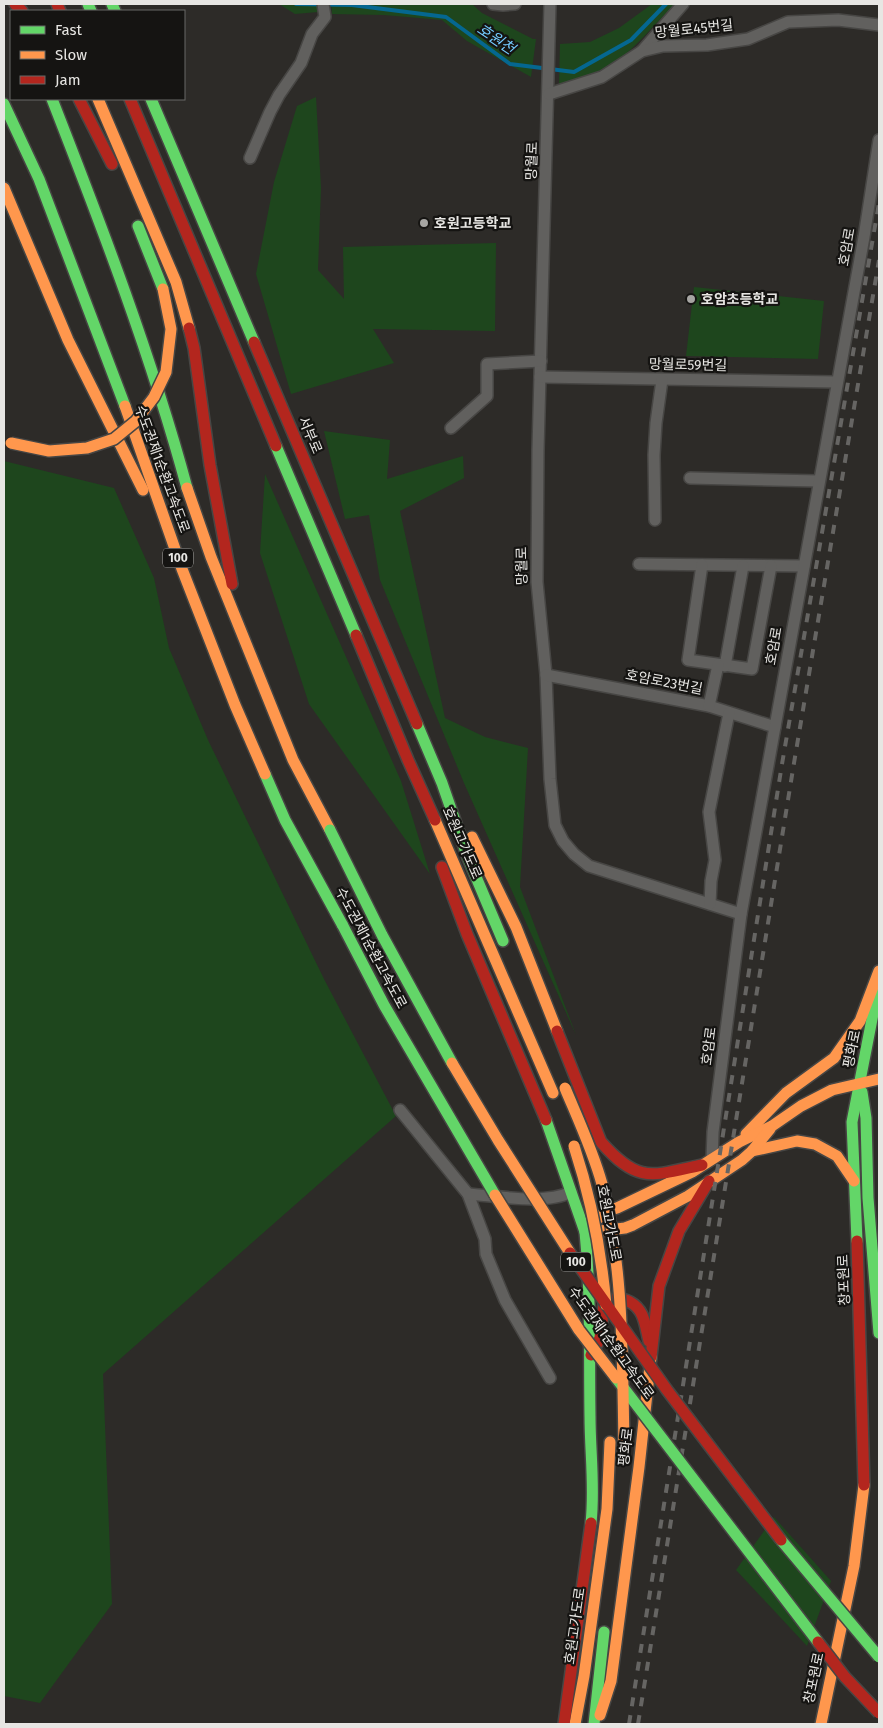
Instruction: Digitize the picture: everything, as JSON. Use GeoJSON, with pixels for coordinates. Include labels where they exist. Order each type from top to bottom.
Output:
{"type":"FeatureCollection","features":[{"type":"Feature","properties":{"kind":"main road","name":"수도권제1순환고속도로"},"geometry":{"type":"LineString","coordinates":[[52,100],[111,251],[169,420],[190,494],[240,633],[293,760],[330,830],[386,945],[454,1065],[562,1241],[664,1387],[733,1480],[797,1560],[879,1657]]}},
{"type":"Feature","properties":{"kind":"main road"},"geometry":{"type":"LineString","coordinates":[[80,100],[116,174]]}},
{"type":"Feature","properties":{"kind":"main road"},"geometry":{"type":"LineString","coordinates":[[98,100],[176,282],[194,348],[210,465],[240,633]]}},
{"type":"Feature","properties":{"kind":"main road"},"geometry":{"type":"LineString","coordinates":[[130,100],[408,760],[428,827],[467,934],[545,1118],[585,1232],[588,1263],[590,1424],[594,1506],[564,1724]]}},
{"type":"Feature","properties":{"kind":"main road","name":"서부로"},"geometry":{"type":"LineString","coordinates":[[152,100],[442,783]]}},
{"type":"Feature","properties":{"kind":"main road","name":"수도권제1순환고속도로"},"geometry":{"type":"LineString","coordinates":[[4,104],[39,179],[182,569],[235,705],[285,820],[422,1072],[516,1230],[579,1330],[844,1677],[879,1712]]}},
{"type":"Feature","properties":{"kind":"main road"},"geometry":{"type":"LineString","coordinates":[[4,188],[68,340],[182,569]]}},
{"type":"Feature","properties":{"kind":"main road"},"geometry":{"type":"LineString","coordinates":[[7,440],[49,451],[87,448],[114,439],[136,421],[154,397],[166,372],[171,329],[163,289],[133,216]]}},
{"type":"Feature","properties":{"kind":"main road","name":"호원고가도로"},"geometry":{"type":"LineString","coordinates":[[408,760],[555,1097]]}},
{"type":"Feature","properties":{"kind":"main road"},"geometry":{"type":"LineString","coordinates":[[442,783],[479,850],[516,927],[601,1142],[615,1159],[628,1169],[641,1174],[654,1175],[707,1162]]}},
{"type":"Feature","properties":{"kind":"main road","name":"호원고가도로"},"geometry":{"type":"LineString","coordinates":[[442,783],[468,858],[507,950]]}},
{"type":"Feature","properties":{"kind":"main road"},"geometry":{"type":"LineString","coordinates":[[739,1142],[786,1093],[822,1069],[834,1058],[860,1022],[879,971]]}},
{"type":"Feature","properties":{"kind":"main road","name":"평화로"},"geometry":{"type":"LineString","coordinates":[[585,1232],[604,1212],[618,1208],[683,1176],[832,1090],[860,1082],[879,983]]}},
{"type":"Feature","properties":{"kind":"main road"},"geometry":{"type":"LineString","coordinates":[[860,1082],[879,1079]]}},
{"type":"Feature","properties":{"kind":"main road","name":"창포원로"},"geometry":{"type":"LineString","coordinates":[[821,1724],[854,1566],[865,1480],[856,1183],[852,1122],[860,1082]]}},
{"type":"Feature","properties":{"kind":"main road","name":"창포원로"},"geometry":{"type":"LineString","coordinates":[[860,1082],[866,1118],[868,1198],[879,1333]]}},
{"type":"Feature","properties":{"kind":"main road","name":"호원고가도로"},"geometry":{"type":"LineString","coordinates":[[563,1083],[602,1183],[616,1256],[621,1329],[624,1447]]}},
{"type":"Feature","properties":{"kind":"main road","name":"평화로"},"geometry":{"type":"LineString","coordinates":[[585,1232],[625,1228],[688,1196],[752,1151],[772,1126]]}},
{"type":"Feature","properties":{"kind":"main road","name":"호원고가도로"},"geometry":{"type":"LineString","coordinates":[[569,1133],[587,1185],[597,1226],[602,1260],[609,1345],[610,1387]]}},
{"type":"Feature","properties":{"kind":"main road"},"geometry":{"type":"LineString","coordinates":[[752,1151],[797,1141],[815,1144],[837,1156],[856,1183]]}},
{"type":"Feature","properties":{"kind":"main road"},"geometry":{"type":"LineString","coordinates":[[557,1153],[566,1160],[575,1161],[596,1152],[601,1142]]}},
{"type":"Feature","properties":{"kind":"main road"},"geometry":{"type":"LineString","coordinates":[[868,1198],[879,1161]]}},
{"type":"Feature","properties":{"kind":"main road"},"geometry":{"type":"LineString","coordinates":[[683,1176],[672,1184],[668,1191],[670,1196],[678,1199],[688,1196]]}},
{"type":"Feature","properties":{"kind":"main road","name":"평화로"},"geometry":{"type":"LineString","coordinates":[[596,1724],[611,1681],[659,1286],[679,1231],[709,1181]]}},
{"type":"Feature","properties":{"kind":"main road"},"geometry":{"type":"LineString","coordinates":[[589,1357],[600,1338],[604,1304],[612,1299],[624,1298],[638,1306],[643,1315],[651,1353]]}},
{"type":"Feature","properties":{"kind":"main road","name":"호원고가도로"},"geometry":{"type":"LineString","coordinates":[[575,1724],[584,1676],[607,1508],[610,1438]]}},
{"type":"Feature","properties":{"kind":"main road"},"geometry":{"type":"LineString","coordinates":[[596,1724],[598,1677],[605,1620]]}},
{"type":"Feature","properties":{"kind":"street"},"geometry":{"type":"LineString","coordinates":[[250,158],[273,106],[301,63],[312,34],[324,17],[323,4]]}},
{"type":"Feature","properties":{"kind":"street"},"geometry":{"type":"LineString","coordinates":[[493,4],[515,4]]}},
{"type":"Feature","properties":{"kind":"street","name":"망월로"},"geometry":{"type":"LineString","coordinates":[[550,4],[540,377],[537,582],[546,675],[552,810],[555,825],[563,841],[574,854],[589,866],[741,914]]}},
{"type":"Feature","properties":{"kind":"street"},"geometry":{"type":"LineString","coordinates":[[642,51],[683,4]]}},
{"type":"Feature","properties":{"kind":"street","name":"망월로45번길"},"geometry":{"type":"LineString","coordinates":[[549,94],[602,77],[642,51],[663,46],[708,45],[748,38],[788,22],[838,20],[879,25]]}},
{"type":"Feature","properties":{"kind":"street","name":"호암로"},"geometry":{"type":"LineString","coordinates":[[707,1162],[713,1132],[741,914],[836,382],[864,237],[879,140]]}},
{"type":"Feature","properties":{"kind":"street"},"geometry":{"type":"LineString","coordinates":[[451,428],[487,396],[488,364],[541,361]]}},
{"type":"Feature","properties":{"kind":"street","name":"망월로59번길"},"geometry":{"type":"LineString","coordinates":[[540,377],[836,382]]}},
{"type":"Feature","properties":{"kind":"street"},"geometry":{"type":"LineString","coordinates":[[656,520],[654,455],[662,380]]}},
{"type":"Feature","properties":{"kind":"street"},"geometry":{"type":"LineString","coordinates":[[690,478],[819,481]]}},
{"type":"Feature","properties":{"kind":"street"},"geometry":{"type":"LineString","coordinates":[[640,564],[804,566]]}},
{"type":"Feature","properties":{"kind":"street"},"geometry":{"type":"LineString","coordinates":[[702,565],[688,660],[752,669],[771,566]]}},
{"type":"Feature","properties":{"kind":"street"},"geometry":{"type":"LineString","coordinates":[[710,706],[721,666],[743,566]]}},
{"type":"Feature","properties":{"kind":"street","name":"호암로23번길"},"geometry":{"type":"LineString","coordinates":[[546,675],[710,706],[775,727]]}},
{"type":"Feature","properties":{"kind":"street"},"geometry":{"type":"LineString","coordinates":[[710,904],[711,881],[716,860],[709,812],[729,713]]}},
{"type":"Feature","properties":{"kind":"street"},"geometry":{"type":"LineString","coordinates":[[400,1110],[468,1194],[485,1239],[486,1254],[505,1300],[550,1378]]}},
{"type":"Feature","properties":{"kind":"street"},"geometry":{"type":"LineString","coordinates":[[468,1194],[549,1199],[562,1197],[571,1192]]}},
{"type":"Feature","properties":{"kind":"green space"},"geometry":{"type":"Polygon","coordinates":[[[279,4],[317,4],[318,12],[295,14],[279,4]]]}},
{"type":"Feature","properties":{"kind":"green space"},"geometry":{"type":"Polygon","coordinates":[[[331,4],[472,4],[482,13],[536,39],[531,77],[467,41],[442,20],[384,15],[332,14],[331,4]]]}},
{"type":"Feature","properties":{"kind":"green space"},"geometry":{"type":"Polygon","coordinates":[[[652,4],[676,4],[631,49],[611,65],[595,74],[559,84],[560,44],[590,42],[619,28],[652,4]]]}},
{"type":"Feature","properties":{"kind":"green space"},"geometry":{"type":"Polygon","coordinates":[[[316,97],[321,188],[318,270],[344,299],[343,247],[496,243],[495,331],[373,329],[394,363],[291,394],[256,274],[274,182],[297,106],[316,97]]]}},
{"type":"Feature","properties":{"kind":"green space"},"geometry":{"type":"Polygon","coordinates":[[[694,287],[824,301],[818,359],[686,356],[694,287]]]}},
{"type":"Feature","properties":{"kind":"green space"},"geometry":{"type":"Polygon","coordinates":[[[324,431],[390,440],[387,479],[463,456],[464,478],[400,511],[445,718],[485,737],[528,748],[520,887],[576,1035],[464,783],[380,580],[369,515],[345,519],[324,431]]]}},
{"type":"Feature","properties":{"kind":"green space"},"geometry":{"type":"Polygon","coordinates":[[[4,461],[114,488],[154,578],[169,648],[208,740],[324,979],[396,1116],[103,1374],[112,1604],[40,1703],[4,1696],[4,461]]]}},
{"type":"Feature","properties":{"kind":"green space"},"geometry":{"type":"Polygon","coordinates":[[[265,474],[401,781],[430,874],[309,704],[260,553],[265,474]]]}},
{"type":"Feature","properties":{"kind":"green space"},"geometry":{"type":"Polygon","coordinates":[[[774,1517],[831,1581],[807,1646],[736,1570],[774,1517]]]}},
{"type":"Feature","properties":{"kind":"waterway","name":"호원천"},"geometry":{"type":"LineString","coordinates":[[296,4],[352,5],[446,17],[510,64],[574,72],[631,40],[666,4]]}},
{"type":"Feature","properties":{"kind":"railway"},"geometry":{"type":"LineString","coordinates":[[629,1724],[782,764],[879,203]]}},
{"type":"Feature","properties":{"kind":"railway"},"geometry":{"type":"LineString","coordinates":[[638,1724],[794,763],[879,260]]}},
{"type":"Feature","properties":{"kind":"traffic: fast"},"geometry":{"type":"LineString","coordinates":[[88,4],[91,10]]}},
{"type":"Feature","properties":{"kind":"traffic: fast"},"geometry":{"type":"LineString","coordinates":[[112,4],[115,10]]}},
{"type":"Feature","properties":{"kind":"traffic: fast"},"geometry":{"type":"LineString","coordinates":[[52,100],[142,340],[187,488]]}},
{"type":"Feature","properties":{"kind":"traffic: fast"},"geometry":{"type":"LineString","coordinates":[[151,100],[254,342]]}},
{"type":"Feature","properties":{"kind":"traffic: fast"},"geometry":{"type":"LineString","coordinates":[[4,104],[39,179],[125,406]]}},
{"type":"Feature","properties":{"kind":"traffic: fast"},"geometry":{"type":"LineString","coordinates":[[138,226],[163,289]]}},
{"type":"Feature","properties":{"kind":"traffic: fast"},"geometry":{"type":"LineString","coordinates":[[276,446],[356,635]]}},
{"type":"Feature","properties":{"kind":"traffic: fast"},"geometry":{"type":"LineString","coordinates":[[417,724],[442,783],[468,858],[503,941]]}},
{"type":"Feature","properties":{"kind":"traffic: fast"},"geometry":{"type":"LineString","coordinates":[[265,774],[285,820],[343,926]]}},
{"type":"Feature","properties":{"kind":"traffic: fast"},"geometry":{"type":"LineString","coordinates":[[330,830],[382,935],[452,1063]]}},
{"type":"Feature","properties":{"kind":"traffic: fast"},"geometry":{"type":"LineString","coordinates":[[343,926],[384,1005],[495,1195]]}},
{"type":"Feature","properties":{"kind":"traffic: fast"},"geometry":{"type":"LineString","coordinates":[[857,1241],[852,1122],[879,983]]}},
{"type":"Feature","properties":{"kind":"traffic: fast"},"geometry":{"type":"LineString","coordinates":[[862,1092],[866,1118],[868,1198],[879,1333]]}},
{"type":"Feature","properties":{"kind":"traffic: fast"},"geometry":{"type":"LineString","coordinates":[[546,1120],[585,1232]]}},
{"type":"Feature","properties":{"kind":"traffic: fast"},"geometry":{"type":"LineString","coordinates":[[585,1232],[589,1301],[591,1523]]}},
{"type":"Feature","properties":{"kind":"traffic: fast"},"geometry":{"type":"LineString","coordinates":[[616,1378],[818,1642]]}},
{"type":"Feature","properties":{"kind":"traffic: fast"},"geometry":{"type":"LineString","coordinates":[[781,1540],[879,1657]]}},
{"type":"Feature","properties":{"kind":"traffic: fast"},"geometry":{"type":"LineString","coordinates":[[594,1724],[604,1632]]}},
{"type":"Feature","properties":{"kind":"traffic: slow"},"geometry":{"type":"LineString","coordinates":[[98,100],[176,282],[189,328]]}},
{"type":"Feature","properties":{"kind":"traffic: slow"},"geometry":{"type":"LineString","coordinates":[[4,188],[68,340],[143,490]]}},
{"type":"Feature","properties":{"kind":"traffic: slow"},"geometry":{"type":"LineString","coordinates":[[11,443],[49,451],[87,448],[114,439],[136,421],[154,397],[166,372],[171,329],[163,289]]}},
{"type":"Feature","properties":{"kind":"traffic: slow"},"geometry":{"type":"LineString","coordinates":[[125,406],[182,569],[235,705],[265,774]]}},
{"type":"Feature","properties":{"kind":"traffic: slow"},"geometry":{"type":"LineString","coordinates":[[187,488],[211,557],[293,760],[330,830]]}},
{"type":"Feature","properties":{"kind":"traffic: slow"},"geometry":{"type":"LineString","coordinates":[[435,820],[553,1093]]}},
{"type":"Feature","properties":{"kind":"traffic: slow"},"geometry":{"type":"LineString","coordinates":[[472,837],[516,927],[557,1031]]}},
{"type":"Feature","properties":{"kind":"traffic: slow"},"geometry":{"type":"LineString","coordinates":[[746,1134],[786,1093],[834,1058],[860,1021],[879,971]]}},
{"type":"Feature","properties":{"kind":"traffic: slow"},"geometry":{"type":"LineString","coordinates":[[452,1063],[498,1140],[570,1253]]}},
{"type":"Feature","properties":{"kind":"traffic: slow"},"geometry":{"type":"LineString","coordinates":[[599,1218],[604,1212],[617,1208],[692,1172],[739,1142],[772,1126],[801,1106],[832,1090],[879,1079]]}},
{"type":"Feature","properties":{"kind":"traffic: slow"},"geometry":{"type":"LineString","coordinates":[[565,1088],[594,1159],[609,1216],[618,1280],[622,1345],[624,1442]]}},
{"type":"Feature","properties":{"kind":"traffic: slow"},"geometry":{"type":"LineString","coordinates":[[600,1231],[625,1228],[633,1225],[688,1196],[742,1160],[770,1129]]}},
{"type":"Feature","properties":{"kind":"traffic: slow"},"geometry":{"type":"LineString","coordinates":[[752,1151],[797,1141],[815,1144],[837,1156],[854,1181]]}},
{"type":"Feature","properties":{"kind":"traffic: slow"},"geometry":{"type":"LineString","coordinates":[[574,1146],[594,1224],[606,1305]]}},
{"type":"Feature","properties":{"kind":"traffic: slow"},"geometry":{"type":"LineString","coordinates":[[495,1195],[579,1330],[616,1378]]}},
{"type":"Feature","properties":{"kind":"traffic: slow"},"geometry":{"type":"LineString","coordinates":[[600,1715],[611,1681],[639,1467],[651,1357]]}},
{"type":"Feature","properties":{"kind":"traffic: slow"},"geometry":{"type":"LineString","coordinates":[[575,1724],[584,1676],[607,1509],[610,1442]]}},
{"type":"Feature","properties":{"kind":"traffic: slow"},"geometry":{"type":"LineString","coordinates":[[821,1724],[854,1566],[864,1485]]}},
{"type":"Feature","properties":{"kind":"traffic: jam"},"geometry":{"type":"LineString","coordinates":[[15,4],[21,10]]}},
{"type":"Feature","properties":{"kind":"traffic: jam"},"geometry":{"type":"LineString","coordinates":[[57,4],[60,10]]}},
{"type":"Feature","properties":{"kind":"traffic: jam"},"geometry":{"type":"LineString","coordinates":[[80,100],[112,164]]}},
{"type":"Feature","properties":{"kind":"traffic: jam"},"geometry":{"type":"LineString","coordinates":[[130,100],[276,446]]}},
{"type":"Feature","properties":{"kind":"traffic: jam"},"geometry":{"type":"LineString","coordinates":[[189,328],[194,348],[210,465],[232,584]]}},
{"type":"Feature","properties":{"kind":"traffic: jam"},"geometry":{"type":"LineString","coordinates":[[254,342],[417,724]]}},
{"type":"Feature","properties":{"kind":"traffic: jam"},"geometry":{"type":"LineString","coordinates":[[356,635],[435,820]]}},
{"type":"Feature","properties":{"kind":"traffic: jam"},"geometry":{"type":"LineString","coordinates":[[442,867],[467,934],[546,1120]]}},
{"type":"Feature","properties":{"kind":"traffic: jam"},"geometry":{"type":"LineString","coordinates":[[557,1031],[601,1142],[614,1155],[625,1165],[636,1171],[646,1173],[657,1174],[702,1165]]}},
{"type":"Feature","properties":{"kind":"traffic: jam"},"geometry":{"type":"LineString","coordinates":[[651,1357],[659,1286],[679,1231],[709,1181]]}},
{"type":"Feature","properties":{"kind":"traffic: jam"},"geometry":{"type":"LineString","coordinates":[[857,1241],[864,1485]]}},
{"type":"Feature","properties":{"kind":"traffic: jam"},"geometry":{"type":"LineString","coordinates":[[570,1253],[667,1390],[781,1540]]}},
{"type":"Feature","properties":{"kind":"traffic: jam"},"geometry":{"type":"LineString","coordinates":[[591,1355],[600,1338],[604,1304],[614,1299],[626,1300],[639,1309],[644,1319],[649,1341]]}},
{"type":"Feature","properties":{"kind":"traffic: jam"},"geometry":{"type":"LineString","coordinates":[[564,1724],[591,1523]]}},
{"type":"Feature","properties":{"kind":"traffic: jam"},"geometry":{"type":"LineString","coordinates":[[818,1642],[845,1677],[879,1713]]}},
{"type":"Feature","properties":{"kind":"place","name":"호원고등학교"},"geometry":{"type":"Point","coordinates":[424,223]}},
{"type":"Feature","properties":{"kind":"place","name":"호암초등학교"},"geometry":{"type":"Point","coordinates":[691,299]}}]}
